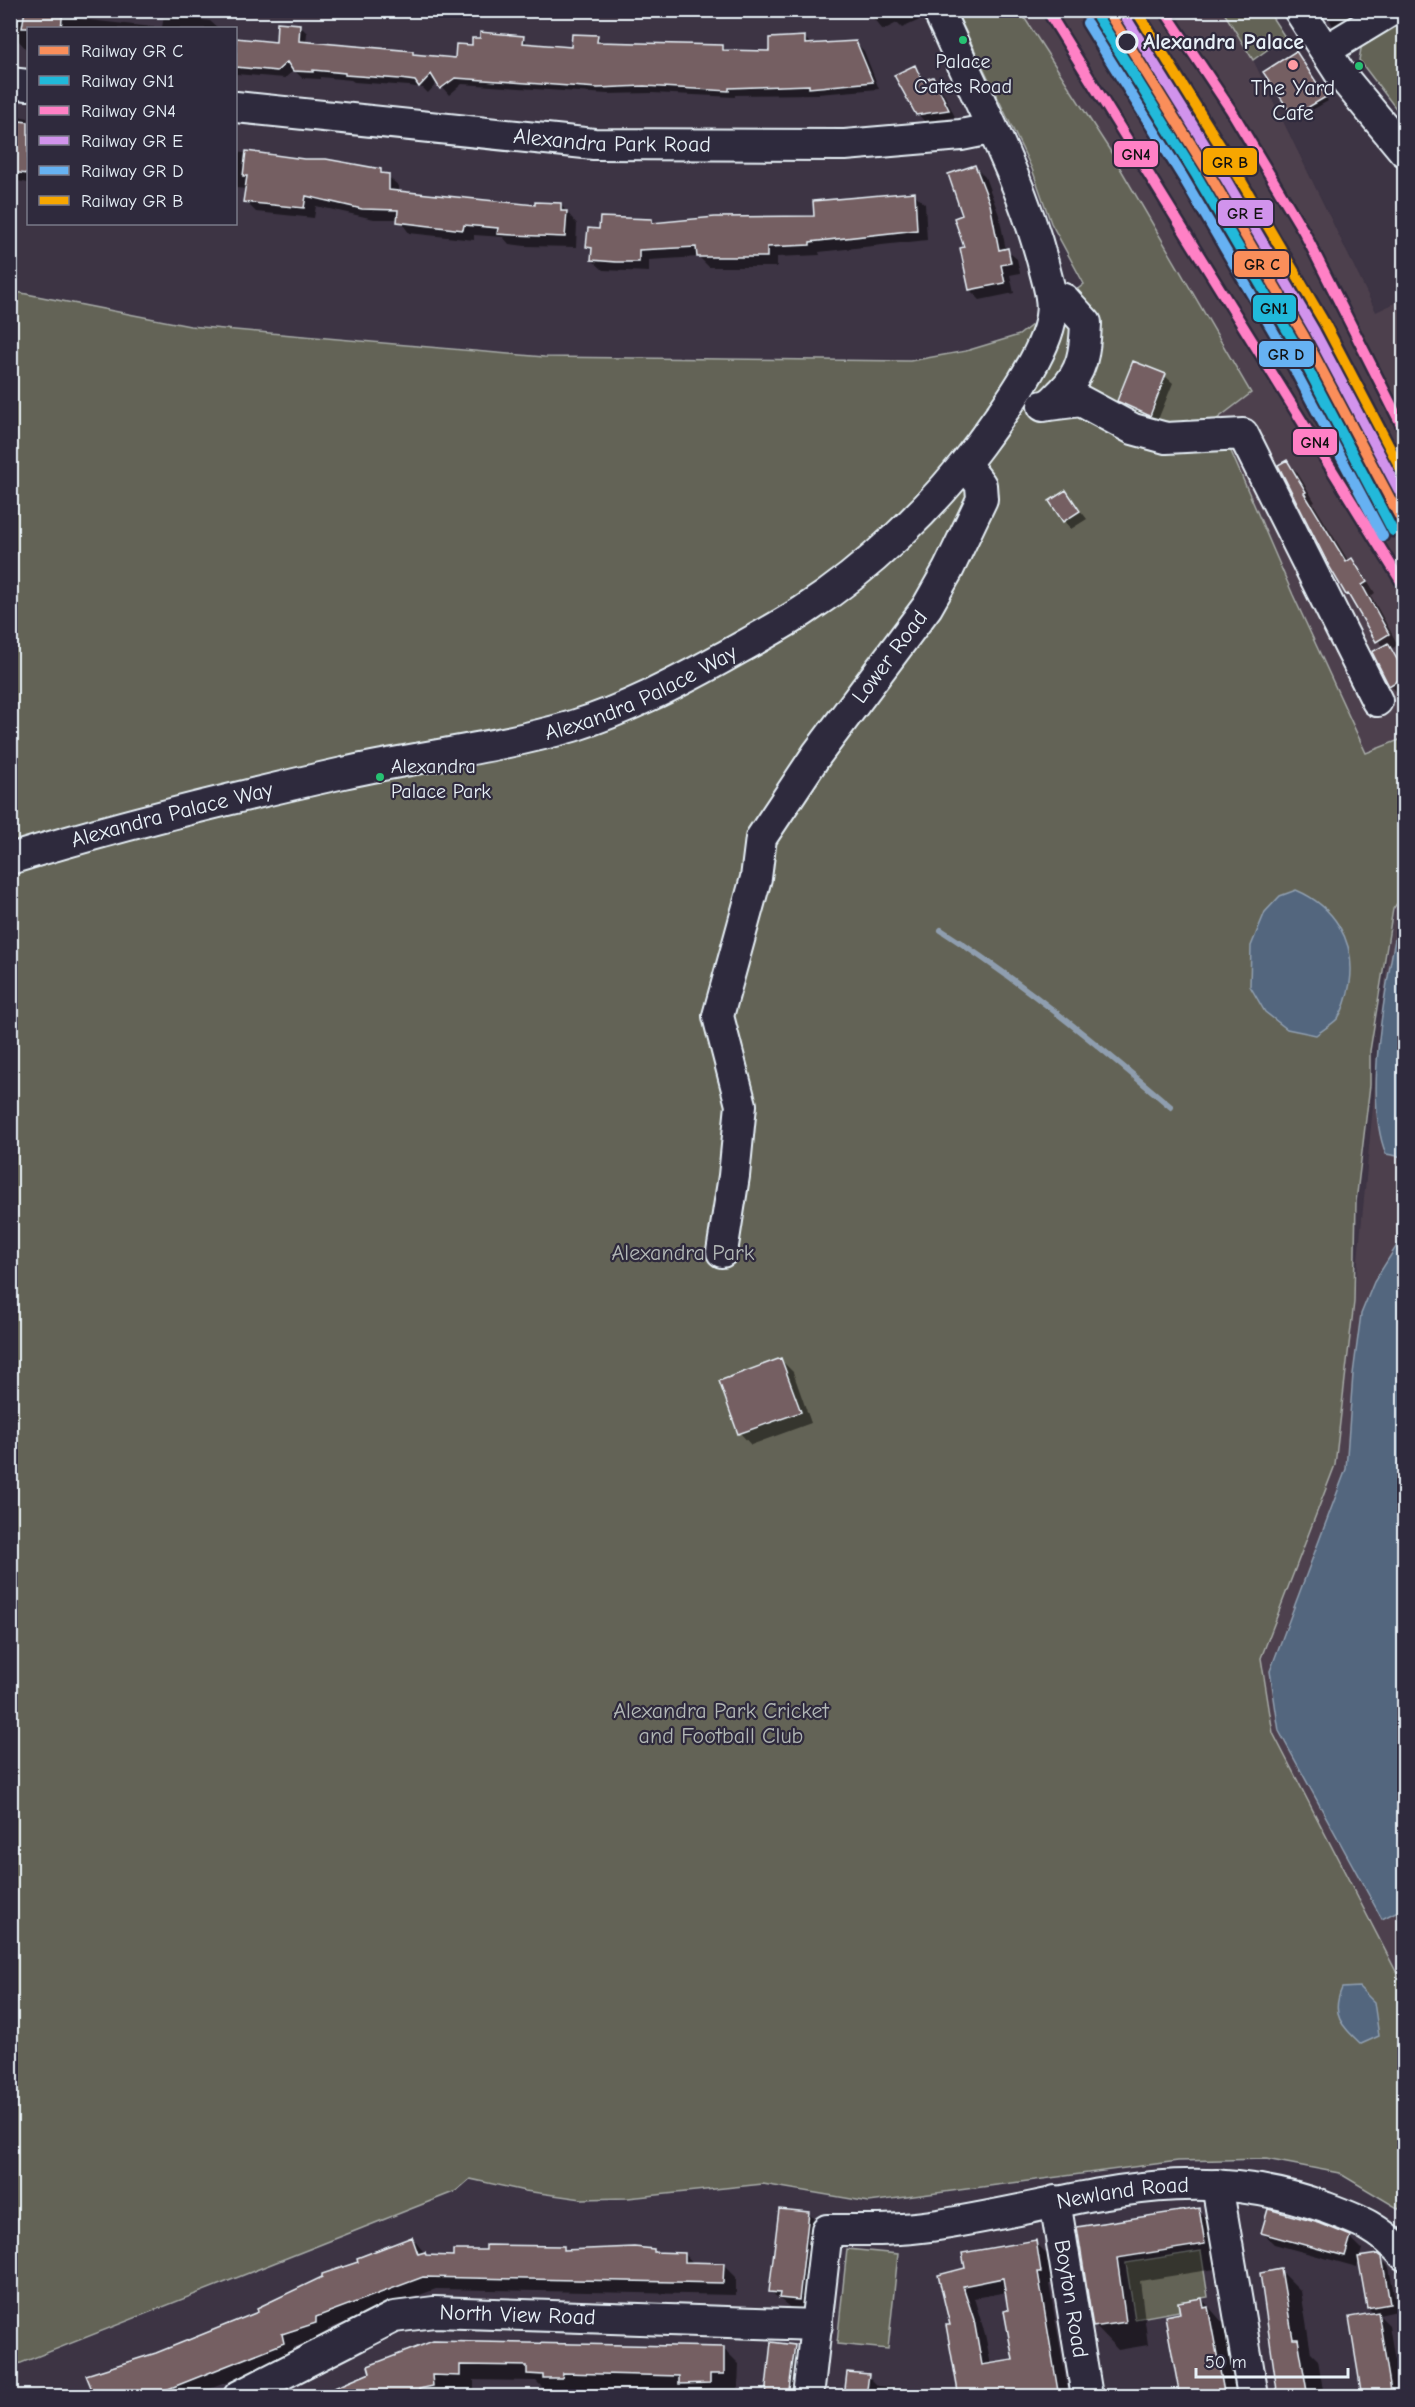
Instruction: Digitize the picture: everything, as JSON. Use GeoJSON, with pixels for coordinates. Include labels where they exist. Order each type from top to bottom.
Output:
{"type":"FeatureCollection","features":[{"type":"Feature","properties":{"kind":"street","name":"Alexandra Palace Way"},"geometry":{"type":"LineString","coordinates":[[10,859],[200,805],[350,771],[438,756],[555,730],[631,703],[682,680],[806,609],[880,550],[964,464],[1012,400],[1046,336],[1052,316],[1051,295],[1036,238],[938,10]]}},
{"type":"Feature","properties":{"kind":"street"},"geometry":{"type":"LineString","coordinates":[[1299,10],[1341,75],[1404,152]]}},
{"type":"Feature","properties":{"kind":"street"},"geometry":{"type":"LineString","coordinates":[[1326,50],[1392,10]]}},
{"type":"Feature","properties":{"kind":"street"},"geometry":{"type":"LineString","coordinates":[[10,83],[27,86]]}},
{"type":"Feature","properties":{"kind":"street","name":"Alexandra Park Road"},"geometry":{"type":"LineString","coordinates":[[237,107],[594,144],[845,145],[961,135],[991,129]]}},
{"type":"Feature","properties":{"kind":"street"},"geometry":{"type":"LineString","coordinates":[[1049,405],[1074,381],[1084,357],[1086,322],[1064,299],[1051,295]]}},
{"type":"Feature","properties":{"kind":"street"},"geometry":{"type":"LineString","coordinates":[[1012,400],[1035,407],[1081,400],[1133,429],[1166,438],[1243,434],[1377,701]]}},
{"type":"Feature","properties":{"kind":"street","name":"Lower Road"},"geometry":{"type":"LineString","coordinates":[[722,1252],[734,1176],[741,1105],[718,1016],[756,878],[761,838],[821,747],[927,607],[948,570],[982,499],[981,485],[964,464]]}},
{"type":"Feature","properties":{"kind":"street"},"geometry":{"type":"LineString","coordinates":[[1218,2185],[1254,2397]]}},
{"type":"Feature","properties":{"kind":"street","name":"Newland Road"},"geometry":{"type":"LineString","coordinates":[[817,2325],[827,2230],[914,2228],[1055,2201],[1151,2186],[1218,2185],[1282,2193],[1368,2223],[1387,2236],[1404,2255]]}},
{"type":"Feature","properties":{"kind":"street","name":"Boyton Road"},"geometry":{"type":"LineString","coordinates":[[1055,2201],[1087,2397]]}},
{"type":"Feature","properties":{"kind":"street","name":"North View Road"},"geometry":{"type":"LineString","coordinates":[[239,2397],[394,2317],[434,2312],[817,2325]]}},
{"type":"Feature","properties":{"kind":"street"},"geometry":{"type":"LineString","coordinates":[[808,2397],[817,2325]]}},
{"type":"Feature","properties":{"kind":"shaded area"},"geometry":{"type":"Polygon","coordinates":[[[1020,11],[1268,11],[1285,37],[1253,60],[1376,312],[1404,299],[1404,738],[1366,753],[1293,595],[1217,419],[1250,393],[1109,149],[1020,11]]]}},
{"type":"Feature","properties":{"kind":"shaded area"},"geometry":{"type":"Polygon","coordinates":[[[1404,854],[1404,1989],[1273,1733],[1261,1658],[1335,1465],[1354,1302],[1389,942],[1404,854]]]}},
{"type":"Feature","properties":{"kind":"green space","name":"Alexandra Park"},"geometry":{"type":"Polygon","coordinates":[[[956,11],[1020,11],[1109,149],[1251,393],[1217,419],[1293,595],[1366,753],[1404,738],[1404,894],[1393,909],[1370,1051],[1370,1085],[1356,1202],[1354,1302],[1335,1465],[1261,1658],[1273,1733],[1404,1987],[1404,2212],[1339,2173],[1266,2159],[1178,2161],[869,2202],[763,2184],[628,2198],[582,2199],[525,2191],[470,2179],[456,2191],[11,2367],[11,291],[190,326],[544,357],[910,361],[966,351],[1019,335],[1084,284],[1051,223],[1032,169],[956,11]]]}},
{"type":"Feature","properties":{"kind":"green space"},"geometry":{"type":"Polygon","coordinates":[[[1223,11],[1268,11],[1285,37],[1253,60],[1223,11]]]}},
{"type":"Feature","properties":{"kind":"green space"},"geometry":{"type":"Polygon","coordinates":[[[1404,18],[1404,119],[1359,60],[1362,43],[1404,18]]]}},
{"type":"Feature","properties":{"kind":"green space"},"geometry":{"type":"Polygon","coordinates":[[[847,2249],[898,2254],[888,2349],[837,2344],[847,2249]]]}},
{"type":"Feature","properties":{"kind":"green space"},"geometry":{"type":"Polygon","coordinates":[[[1201,2251],[1208,2297],[1178,2302],[1179,2311],[1135,2319],[1126,2263],[1201,2251]]]}},
{"type":"Feature","properties":{"kind":"water"},"geometry":{"type":"Polygon","coordinates":[[[1296,890],[1321,905],[1331,915],[1346,939],[1349,953],[1350,983],[1343,1010],[1336,1020],[1316,1035],[1287,1029],[1265,1012],[1250,986],[1251,946],[1265,912],[1280,896],[1296,890]]]}},
{"type":"Feature","properties":{"kind":"water"},"geometry":{"type":"Polygon","coordinates":[[[1404,894],[1404,1157],[1386,1154],[1380,1132],[1376,1078],[1386,989],[1404,894]]]}},
{"type":"Feature","properties":{"kind":"water"},"geometry":{"type":"Polygon","coordinates":[[[1404,1234],[1404,1908],[1382,1919],[1279,1731],[1270,1671],[1346,1469],[1353,1374],[1361,1314],[1374,1282],[1404,1234]]]}},
{"type":"Feature","properties":{"kind":"water"},"geometry":{"type":"Polygon","coordinates":[[[1359,1987],[1374,2002],[1379,2036],[1361,2044],[1343,2025],[1337,2006],[1342,1988],[1359,1987]]]}},
{"type":"Feature","properties":{"kind":"building"},"geometry":{"type":"Polygon","coordinates":[[[25,10],[63,10],[61,27],[22,28],[25,10]]]}},
{"type":"Feature","properties":{"kind":"building"},"geometry":{"type":"Polygon","coordinates":[[[277,22],[300,24],[299,41],[413,51],[413,54],[455,58],[456,44],[472,45],[472,38],[480,38],[480,32],[524,36],[523,43],[571,47],[572,34],[598,35],[597,42],[723,45],[723,50],[769,51],[769,38],[805,36],[805,44],[856,41],[873,82],[809,88],[809,85],[729,88],[729,91],[644,86],[598,88],[455,78],[440,89],[431,74],[419,87],[415,81],[400,79],[313,70],[313,72],[293,71],[287,62],[277,71],[237,67],[237,38],[276,42],[277,22]]]}},
{"type":"Feature","properties":{"kind":"building"},"geometry":{"type":"Polygon","coordinates":[[[1296,51],[1326,97],[1293,116],[1263,72],[1296,51]]]}},
{"type":"Feature","properties":{"kind":"building"},"geometry":{"type":"Polygon","coordinates":[[[915,65],[922,81],[933,77],[949,110],[916,115],[894,75],[915,65]]]}},
{"type":"Feature","properties":{"kind":"building"},"geometry":{"type":"Polygon","coordinates":[[[10,120],[27,122],[27,174],[10,172],[10,120]]]}},
{"type":"Feature","properties":{"kind":"building"},"geometry":{"type":"Polygon","coordinates":[[[246,151],[304,159],[326,159],[381,169],[381,173],[389,174],[389,190],[535,205],[535,202],[561,203],[561,211],[567,211],[565,237],[497,234],[498,228],[464,225],[463,230],[397,222],[398,210],[362,209],[306,196],[304,208],[243,202],[247,176],[243,176],[246,151]]]}},
{"type":"Feature","properties":{"kind":"building"},"geometry":{"type":"Polygon","coordinates":[[[975,165],[990,204],[999,250],[1008,248],[1011,263],[1001,265],[1005,283],[969,290],[960,248],[964,247],[954,218],[962,215],[948,174],[975,165]]]}},
{"type":"Feature","properties":{"kind":"building"},"geometry":{"type":"Polygon","coordinates":[[[915,192],[917,230],[810,242],[810,245],[767,247],[767,257],[697,257],[696,247],[639,250],[639,262],[616,262],[591,260],[592,248],[586,247],[588,228],[599,229],[600,217],[652,219],[652,223],[715,217],[814,216],[813,201],[915,192]]]}},
{"type":"Feature","properties":{"kind":"building"},"geometry":{"type":"Polygon","coordinates":[[[1133,361],[1166,374],[1150,416],[1117,401],[1133,361]]]}},
{"type":"Feature","properties":{"kind":"building"},"geometry":{"type":"Polygon","coordinates":[[[1287,460],[1306,492],[1304,493],[1346,562],[1352,558],[1367,582],[1362,585],[1389,634],[1376,642],[1329,566],[1278,465],[1287,460]]]}},
{"type":"Feature","properties":{"kind":"building"},"geometry":{"type":"Polygon","coordinates":[[[1066,490],[1080,511],[1063,522],[1049,501],[1066,490]]]}},
{"type":"Feature","properties":{"kind":"building"},"geometry":{"type":"Polygon","coordinates":[[[1388,643],[1404,672],[1404,677],[1389,686],[1372,652],[1388,643]]]}},
{"type":"Feature","properties":{"kind":"building"},"geometry":{"type":"Polygon","coordinates":[[[781,1358],[801,1412],[738,1434],[719,1381],[781,1358]]]}},
{"type":"Feature","properties":{"kind":"building"},"geometry":{"type":"Polygon","coordinates":[[[1199,2208],[1205,2244],[1117,2258],[1126,2322],[1093,2327],[1077,2227],[1199,2208]]]}},
{"type":"Feature","properties":{"kind":"building"},"geometry":{"type":"Polygon","coordinates":[[[779,2209],[809,2212],[799,2300],[779,2298],[780,2293],[769,2292],[779,2209]]]}},
{"type":"Feature","properties":{"kind":"building"},"geometry":{"type":"Polygon","coordinates":[[[1268,2209],[1319,2223],[1351,2236],[1345,2256],[1261,2233],[1268,2209]]]}},
{"type":"Feature","properties":{"kind":"building"},"geometry":{"type":"Polygon","coordinates":[[[412,2237],[418,2254],[425,2252],[426,2255],[453,2256],[453,2250],[486,2250],[486,2245],[564,2246],[564,2250],[634,2247],[654,2249],[654,2252],[685,2253],[685,2262],[724,2263],[723,2283],[423,2277],[316,2317],[316,2323],[282,2334],[284,2343],[148,2397],[95,2397],[86,2375],[156,2353],[258,2312],[257,2308],[322,2277],[322,2274],[358,2262],[357,2258],[412,2237]]]}},
{"type":"Feature","properties":{"kind":"building"},"geometry":{"type":"Polygon","coordinates":[[[1036,2240],[1041,2272],[1038,2272],[1059,2397],[1019,2397],[1019,2394],[959,2397],[946,2325],[950,2325],[938,2275],[965,2268],[962,2253],[1036,2240]],[[1003,2278],[963,2286],[974,2320],[982,2365],[1013,2360],[1004,2311],[1008,2310],[1003,2278]]]}},
{"type":"Feature","properties":{"kind":"building"},"geometry":{"type":"Polygon","coordinates":[[[1378,2254],[1382,2257],[1390,2304],[1367,2308],[1358,2257],[1378,2254]]]}},
{"type":"Feature","properties":{"kind":"building"},"geometry":{"type":"Polygon","coordinates":[[[1281,2269],[1293,2339],[1298,2339],[1308,2397],[1278,2397],[1260,2273],[1281,2269]]]}},
{"type":"Feature","properties":{"kind":"building"},"geometry":{"type":"Polygon","coordinates":[[[1202,2298],[1204,2308],[1208,2307],[1225,2397],[1180,2397],[1165,2316],[1180,2313],[1178,2302],[1202,2298]]]}},
{"type":"Feature","properties":{"kind":"building"},"geometry":{"type":"Polygon","coordinates":[[[1378,2312],[1392,2397],[1362,2397],[1349,2317],[1378,2312]]]}},
{"type":"Feature","properties":{"kind":"building"},"geometry":{"type":"Polygon","coordinates":[[[433,2341],[724,2347],[724,2374],[710,2374],[710,2383],[679,2384],[679,2376],[563,2373],[562,2378],[543,2378],[543,2375],[527,2374],[527,2366],[460,2365],[460,2376],[432,2375],[433,2386],[419,2389],[421,2397],[313,2397],[370,2373],[368,2366],[433,2341]]]}},
{"type":"Feature","properties":{"kind":"building"},"geometry":{"type":"Polygon","coordinates":[[[771,2342],[795,2345],[788,2397],[765,2397],[771,2342]]]}},
{"type":"Feature","properties":{"kind":"building"},"geometry":{"type":"Polygon","coordinates":[[[847,2372],[869,2374],[866,2397],[844,2397],[847,2372]]]}},
{"type":"Feature","properties":{"kind":"waterway"},"geometry":{"type":"LineString","coordinates":[[941,930],[1001,971],[1059,1015],[1171,1107]]}},
{"type":"Feature","properties":{"kind":"transit line"},"geometry":{"type":"LineString","coordinates":[[1107,10],[1205,167],[1304,336],[1404,525]]}},
{"type":"Feature","properties":{"kind":"transit line"},"geometry":{"type":"LineString","coordinates":[[1121,10],[1215,161],[1314,330],[1404,500]]}},
{"type":"Feature","properties":{"kind":"transit line"},"geometry":{"type":"LineString","coordinates":[[1136,10],[1226,155],[1325,324],[1404,475]]}},
{"type":"Feature","properties":{"kind":"transit line"},"geometry":{"type":"LineString","coordinates":[[1087,23],[1184,179],[1283,348],[1383,536]]}},
{"type":"Feature","properties":{"kind":"rail line","name":"GN4"},"geometry":{"type":"LineString","coordinates":[[1047,10],[1404,586]]}},
{"type":"Feature","properties":{"kind":"rail line","name":"GN4"},"geometry":{"type":"LineString","coordinates":[[1164,10],[1231,110],[1304,232],[1404,430]]}},
{"type":"Feature","properties":{"kind":"rail line","name":"GN1"},"geometry":{"type":"LineString","coordinates":[[1097,16],[1195,173],[1294,342],[1393,531]]}},
{"type":"Feature","properties":{"kind":"place","name":"Palace Gates Road"},"geometry":{"type":"Point","coordinates":[963,40]}},
{"type":"Feature","properties":{"kind":"place","name":"Alexandra Palace"},"geometry":{"type":"Point","coordinates":[1127,42]}},
{"type":"Feature","properties":{"kind":"place","name":"The Yard Cafe"},"geometry":{"type":"Point","coordinates":[1293,65]}},
{"type":"Feature","properties":{"kind":"place","name":"Alexandra Palace Park"},"geometry":{"type":"Point","coordinates":[380,777]}},
{"type":"Feature","properties":{"kind":"park label","name":"Alexandra Park Cricket and Football Club"},"geometry":{"type":"Point","coordinates":[721,1724]}}]}
